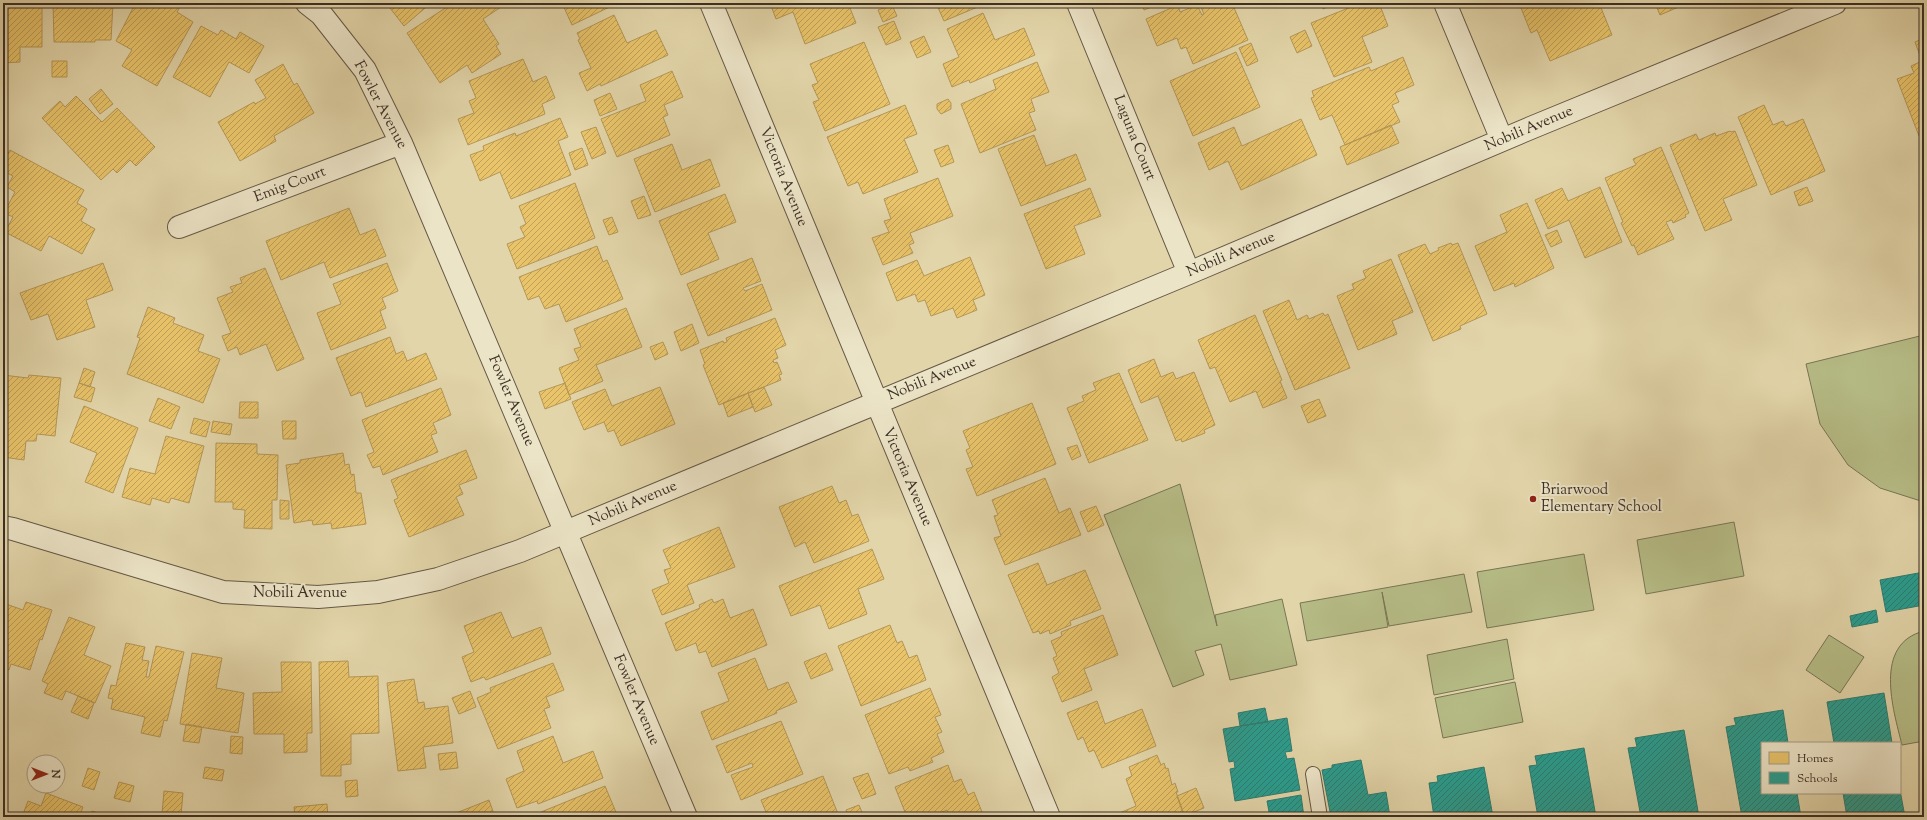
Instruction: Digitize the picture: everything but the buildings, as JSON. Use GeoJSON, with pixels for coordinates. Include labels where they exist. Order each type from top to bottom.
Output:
{"type":"FeatureCollection","features":[{"type":"Feature","properties":{"kind":"street","name":"Fowler Avenue"},"geometry":{"type":"LineString","coordinates":[[307,3],[321,14],[365,70],[401,143],[686,817]]}},
{"type":"Feature","properties":{"kind":"street","name":"Victoria Avenue"},"geometry":{"type":"LineString","coordinates":[[711,3],[1049,817]]}},
{"type":"Feature","properties":{"kind":"street","name":"Laguna Court"},"geometry":{"type":"LineString","coordinates":[[1078,3],[1189,273]]}},
{"type":"Feature","properties":{"kind":"street"},"geometry":{"type":"LineString","coordinates":[[1445,3],[1502,140]]}},
{"type":"Feature","properties":{"kind":"street","name":"Nobili Avenue"},"geometry":{"type":"LineString","coordinates":[[3,528],[14,529],[223,592],[318,597],[378,592],[438,580],[520,551],[566,532],[1189,273],[1823,5]]}},
{"type":"Feature","properties":{"kind":"street","name":"Emig Court"},"geometry":{"type":"LineString","coordinates":[[179,227],[401,143]]}},
{"type":"Feature","properties":{"kind":"lane"},"geometry":{"type":"LineString","coordinates":[[1313,774],[1320,817]]}},
{"type":"Feature","properties":{"kind":"green space"},"geometry":{"type":"Polygon","coordinates":[[[1924,335],[1924,502],[1880,488],[1848,465],[1820,424],[1806,364],[1924,335]]]}},
{"type":"Feature","properties":{"kind":"green space"},"geometry":{"type":"Polygon","coordinates":[[[1180,484],[1217,626],[1215,615],[1282,599],[1297,665],[1230,680],[1221,644],[1195,651],[1204,675],[1173,687],[1104,515],[1180,484]]]}},
{"type":"Feature","properties":{"kind":"green space"},"geometry":{"type":"Polygon","coordinates":[[[1734,522],[1744,576],[1646,594],[1637,540],[1734,522]]]}},
{"type":"Feature","properties":{"kind":"green space"},"geometry":{"type":"Polygon","coordinates":[[[1584,554],[1594,610],[1487,628],[1477,572],[1584,554]]]}},
{"type":"Feature","properties":{"kind":"green space"},"geometry":{"type":"Polygon","coordinates":[[[1464,574],[1472,612],[1389,626],[1382,592],[1388,627],[1307,641],[1300,603],[1464,574]]]}},
{"type":"Feature","properties":{"kind":"green space"},"geometry":{"type":"Polygon","coordinates":[[[1924,631],[1924,741],[1902,745],[1894,714],[1890,679],[1892,663],[1898,649],[1908,638],[1924,631]]]}},
{"type":"Feature","properties":{"kind":"green space"},"geometry":{"type":"Polygon","coordinates":[[[1829,635],[1864,657],[1840,693],[1806,670],[1829,635]]]}},
{"type":"Feature","properties":{"kind":"green space"},"geometry":{"type":"Polygon","coordinates":[[[1507,639],[1514,679],[1434,695],[1427,655],[1507,639]]]}},
{"type":"Feature","properties":{"kind":"green space"},"geometry":{"type":"Polygon","coordinates":[[[1515,682],[1523,722],[1443,738],[1435,698],[1515,682]]]}},
{"type":"Feature","properties":{"kind":"place","name":"Briarwood Elementary School"},"geometry":{"type":"Point","coordinates":[1533,499]}}]}
